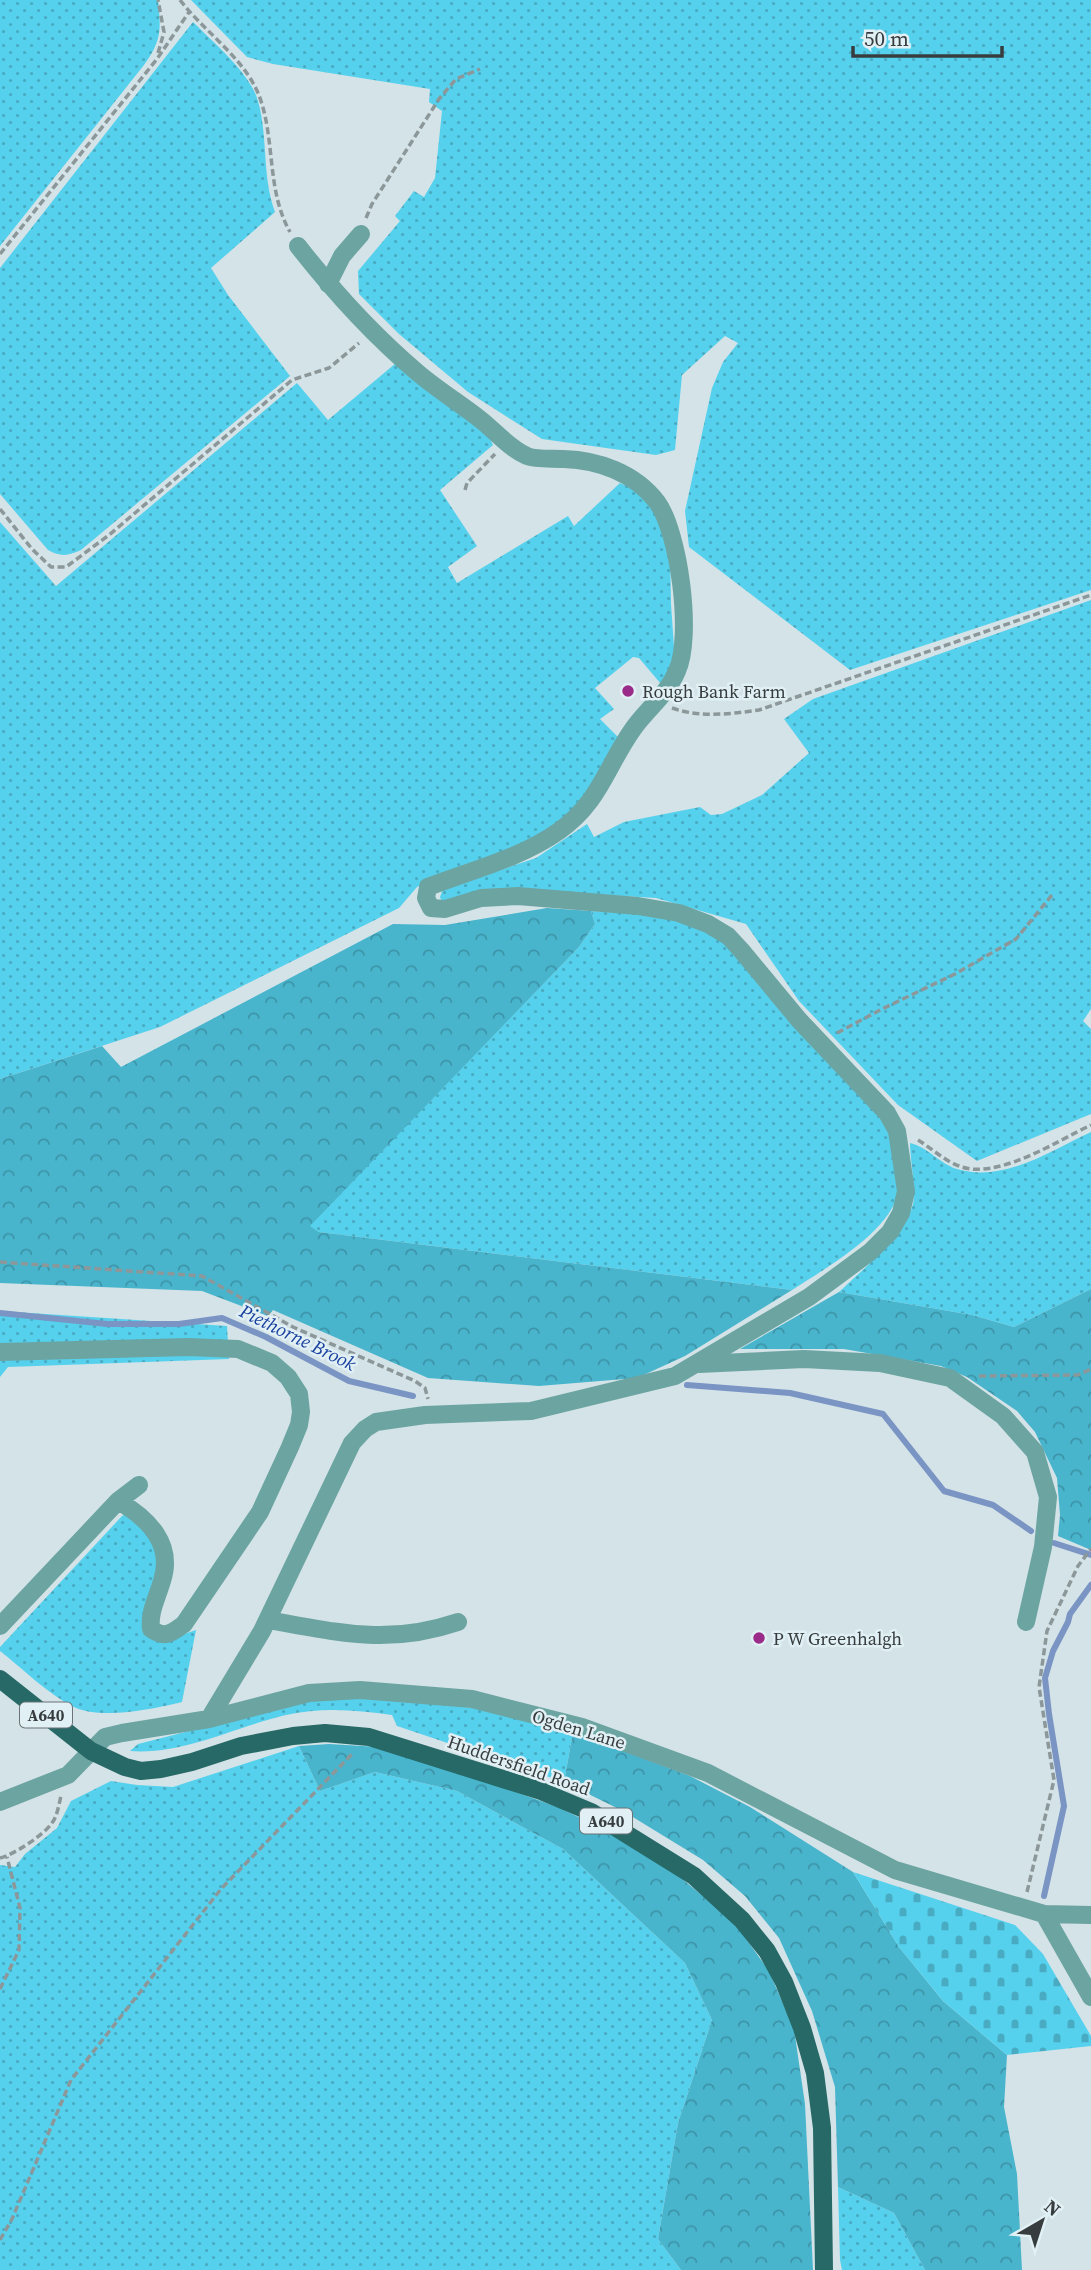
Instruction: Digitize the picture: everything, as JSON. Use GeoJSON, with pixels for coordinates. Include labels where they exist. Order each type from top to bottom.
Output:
{"type":"FeatureCollection","features":[{"type":"Feature","properties":{"kind":"main road","name":"Huddersfield Road"},"geometry":{"type":"LineString","coordinates":[[0,1679],[91,1751],[106,1760],[141,1771],[182,1764],[242,1746],[293,1736],[325,1733],[362,1736],[541,1791],[591,1812],[694,1876],[742,1920],[766,1951],[784,1982],[802,2028],[815,2073],[822,2129],[824,2270]]}},
{"type":"Feature","properties":{"kind":"street"},"geometry":{"type":"LineString","coordinates":[[328,284],[342,256],[361,234]]}},
{"type":"Feature","properties":{"kind":"street"},"geometry":{"type":"LineString","coordinates":[[209,1718],[267,1620],[352,1443],[365,1429],[376,1422],[433,1415],[531,1411],[675,1376],[808,1297],[870,1252],[890,1232],[901,1213],[906,1191],[897,1131],[877,1100],[822,1045],[728,936],[708,924],[679,913],[638,906],[518,896],[481,898],[445,909],[431,908],[426,898],[428,887],[530,849],[560,831],[596,796],[633,729],[657,703],[678,669],[685,638],[680,575],[669,525],[656,501],[632,478],[605,465],[572,459],[529,457],[507,443],[419,373],[373,331],[328,284],[299,246]]}},
{"type":"Feature","properties":{"kind":"street"},"geometry":{"type":"LineString","coordinates":[[0,1352],[188,1347],[238,1349],[272,1363],[288,1377],[299,1394],[301,1412],[299,1425],[275,1480],[260,1512],[184,1624],[169,1635],[159,1635],[151,1629],[150,1617],[164,1577],[165,1557],[161,1542],[153,1526],[118,1501]]}},
{"type":"Feature","properties":{"kind":"street"},"geometry":{"type":"LineString","coordinates":[[695,1364],[804,1359],[880,1363],[950,1378],[1003,1416],[1035,1452],[1048,1497],[1043,1547],[1026,1622]]}},
{"type":"Feature","properties":{"kind":"street"},"geometry":{"type":"LineString","coordinates":[[0,1626],[118,1501],[139,1485]]}},
{"type":"Feature","properties":{"kind":"street"},"geometry":{"type":"LineString","coordinates":[[267,1620],[359,1636],[391,1637],[442,1628],[458,1622]]}},
{"type":"Feature","properties":{"kind":"street","name":"Ogden Lane"},"geometry":{"type":"LineString","coordinates":[[68,1775],[106,1737],[209,1718],[309,1693],[360,1690],[472,1699],[582,1727],[708,1773],[895,1870],[1044,1914],[1091,1915]]}},
{"type":"Feature","properties":{"kind":"street"},"geometry":{"type":"LineString","coordinates":[[0,1802],[68,1775]]}},
{"type":"Feature","properties":{"kind":"street"},"geometry":{"type":"LineString","coordinates":[[1044,1914],[1091,1997]]}},
{"type":"Feature","properties":{"kind":"path"},"geometry":{"type":"LineString","coordinates":[[157,59],[164,32],[159,0]]}},
{"type":"Feature","properties":{"kind":"path"},"geometry":{"type":"LineString","coordinates":[[180,0],[237,62],[251,80],[261,100],[276,199],[285,223],[299,246]]}},
{"type":"Feature","properties":{"kind":"path"},"geometry":{"type":"LineString","coordinates":[[0,254],[157,59],[189,12]]}},
{"type":"Feature","properties":{"kind":"path"},"geometry":{"type":"LineString","coordinates":[[361,234],[372,204],[439,99],[456,79],[480,69]]}},
{"type":"Feature","properties":{"kind":"path"},"geometry":{"type":"LineString","coordinates":[[0,509],[32,549],[51,567],[66,567],[109,535],[292,380],[329,368],[373,331]]}},
{"type":"Feature","properties":{"kind":"path"},"geometry":{"type":"LineString","coordinates":[[465,490],[467,483],[507,443]]}},
{"type":"Feature","properties":{"kind":"path"},"geometry":{"type":"LineString","coordinates":[[657,703],[688,713],[727,715],[759,710],[1091,595]]}},
{"type":"Feature","properties":{"kind":"path"},"geometry":{"type":"LineString","coordinates":[[822,1045],[833,1035],[955,974],[1016,939],[1052,895]]}},
{"type":"Feature","properties":{"kind":"path"},"geometry":{"type":"LineString","coordinates":[[897,1131],[914,1137],[959,1166],[978,1170],[1002,1168],[1091,1125]]}},
{"type":"Feature","properties":{"kind":"path"},"geometry":{"type":"LineString","coordinates":[[0,1262],[202,1276],[293,1327],[415,1381],[425,1388],[433,1415]]}},
{"type":"Feature","properties":{"kind":"path"},"geometry":{"type":"LineString","coordinates":[[950,1378],[1078,1375],[1091,1369]]}},
{"type":"Feature","properties":{"kind":"path"},"geometry":{"type":"LineString","coordinates":[[1023,1908],[1054,1780],[1039,1687],[1047,1631],[1080,1563],[1091,1549]]}},
{"type":"Feature","properties":{"kind":"path"},"geometry":{"type":"LineString","coordinates":[[0,2240],[12,2219],[71,2080],[221,1889],[359,1748],[362,1736]]}},
{"type":"Feature","properties":{"kind":"path"},"geometry":{"type":"LineString","coordinates":[[0,1858],[7,1857],[53,1823],[68,1775]]}},
{"type":"Feature","properties":{"kind":"path"},"geometry":{"type":"LineString","coordinates":[[0,1989],[19,1950],[20,1908],[7,1857]]}},
{"type":"Feature","properties":{"kind":"green space"},"geometry":{"type":"Polygon","coordinates":[[[0,0],[158,0],[160,27],[154,49],[144,65],[0,246],[0,0]]]}},
{"type":"Feature","properties":{"kind":"green space"},"geometry":{"type":"Polygon","coordinates":[[[191,0],[1091,0],[1091,590],[850,670],[689,547],[685,511],[712,388],[723,362],[738,343],[725,336],[682,375],[675,450],[656,455],[542,439],[468,392],[399,334],[359,294],[358,271],[400,221],[395,216],[414,191],[424,197],[435,178],[442,111],[429,102],[430,89],[273,64],[247,57],[191,0]]]}},
{"type":"Feature","properties":{"kind":"green space"},"geometry":{"type":"Polygon","coordinates":[[[193,22],[237,66],[256,95],[262,123],[268,183],[275,212],[211,268],[228,295],[290,376],[81,550],[57,554],[48,550],[0,494],[0,268],[193,22]]]}},
{"type":"Feature","properties":{"kind":"green space"},"geometry":{"type":"Polygon","coordinates":[[[396,363],[488,434],[493,445],[440,490],[477,546],[448,567],[457,583],[568,516],[574,526],[620,483],[640,491],[665,525],[670,545],[675,661],[661,684],[639,658],[633,657],[595,688],[614,709],[600,719],[620,739],[587,800],[564,822],[527,843],[446,873],[417,887],[399,908],[160,1027],[0,1079],[0,522],[56,586],[297,383],[328,420],[396,363]]]}},
{"type":"Feature","properties":{"kind":"green space"},"geometry":{"type":"Polygon","coordinates":[[[1091,600],[1091,1009],[1083,1021],[1091,1029],[1091,1114],[977,1161],[898,1105],[799,1001],[746,924],[656,898],[504,889],[442,902],[440,897],[443,889],[536,858],[587,824],[594,837],[624,822],[700,807],[711,815],[722,814],[762,795],[809,753],[784,719],[813,699],[1091,600]]]}},
{"type":"Feature","properties":{"kind":"green space"},"geometry":{"type":"Polygon","coordinates":[[[547,908],[591,911],[595,924],[579,947],[310,1226],[319,1232],[792,1290],[685,1356],[637,1378],[539,1386],[428,1378],[273,1310],[268,1316],[202,1291],[0,1283],[0,1079],[102,1046],[121,1067],[393,924],[445,925],[547,908]]]}},
{"type":"Feature","properties":{"kind":"green space"},"geometry":{"type":"Polygon","coordinates":[[[591,911],[667,916],[710,932],[738,952],[886,1124],[899,1176],[898,1193],[892,1208],[882,1222],[854,1249],[792,1290],[319,1232],[309,1226],[579,947],[595,924],[591,911]]]}},
{"type":"Feature","properties":{"kind":"green space"},"geometry":{"type":"Polygon","coordinates":[[[1091,1132],[1091,1289],[1014,1327],[972,1315],[839,1292],[882,1252],[908,1216],[914,1198],[910,1143],[957,1169],[992,1172],[1026,1163],[1091,1132]]]}},
{"type":"Feature","properties":{"kind":"green space"},"geometry":{"type":"Polygon","coordinates":[[[1091,1289],[1091,1550],[1058,1536],[1060,1515],[1057,1478],[1035,1432],[1017,1411],[967,1377],[941,1366],[844,1349],[740,1349],[839,1292],[972,1315],[1014,1327],[1091,1289]]]}},
{"type":"Feature","properties":{"kind":"green space"},"geometry":{"type":"Polygon","coordinates":[[[0,1311],[227,1326],[229,1359],[8,1367],[0,1377],[0,1311]]]}},
{"type":"Feature","properties":{"kind":"green space"},"geometry":{"type":"Polygon","coordinates":[[[127,1513],[152,1532],[160,1572],[146,1622],[175,1637],[196,1630],[182,1702],[127,1712],[85,1711],[65,1702],[45,1688],[0,1651],[0,1647],[127,1513]]]}},
{"type":"Feature","properties":{"kind":"green space"},"geometry":{"type":"Polygon","coordinates":[[[319,1698],[391,1700],[463,1707],[519,1716],[573,1732],[564,1782],[397,1726],[392,1715],[352,1711],[299,1712],[189,1745],[130,1751],[138,1744],[319,1698]]]}},
{"type":"Feature","properties":{"kind":"green space"},"geometry":{"type":"Polygon","coordinates":[[[573,1732],[690,1776],[750,1807],[853,1872],[899,1947],[943,2001],[1007,2055],[1004,2107],[1017,2174],[1022,2270],[925,2270],[894,2213],[838,2187],[835,2087],[812,2011],[779,1938],[745,1896],[703,1860],[623,1811],[564,1782],[573,1732]]]}},
{"type":"Feature","properties":{"kind":"green space"},"geometry":{"type":"Polygon","coordinates":[[[329,1744],[379,1747],[413,1754],[560,1808],[621,1838],[681,1878],[734,1922],[769,1971],[794,2029],[805,2104],[813,2270],[681,2270],[658,2239],[678,2123],[712,2020],[685,1963],[563,1849],[457,1791],[375,1772],[320,1791],[299,1746],[329,1744]]]}},
{"type":"Feature","properties":{"kind":"green space"},"geometry":{"type":"Polygon","coordinates":[[[299,1746],[320,1791],[375,1772],[457,1791],[563,1849],[685,1963],[712,2020],[678,2123],[658,2239],[681,2270],[0,2270],[0,1865],[15,1867],[25,1854],[57,1828],[71,1801],[111,1781],[173,1787],[299,1746]]]}},
{"type":"Feature","properties":{"kind":"green space"},"geometry":{"type":"Polygon","coordinates":[[[853,1872],[1015,1925],[1043,1954],[1091,2036],[1091,2046],[1007,2055],[943,2001],[899,1947],[853,1872]]]}},
{"type":"Feature","properties":{"kind":"green space"},"geometry":{"type":"Polygon","coordinates":[[[838,2187],[894,2213],[925,2270],[842,2270],[838,2187]]]}},
{"type":"Feature","properties":{"kind":"waterway","name":"Piethorne Brook"},"geometry":{"type":"LineString","coordinates":[[0,1313],[107,1324],[179,1324],[222,1318],[266,1337],[349,1381],[413,1396]]}},
{"type":"Feature","properties":{"kind":"waterway","name":"Piethorne Brook"},"geometry":{"type":"LineString","coordinates":[[687,1385],[790,1393],[883,1414],[944,1491],[993,1505],[1031,1531]]}},
{"type":"Feature","properties":{"kind":"waterway"},"geometry":{"type":"LineString","coordinates":[[1054,1543],[1091,1555]]}},
{"type":"Feature","properties":{"kind":"waterway"},"geometry":{"type":"LineString","coordinates":[[1044,1896],[1064,1806],[1045,1678],[1053,1651],[1070,1614],[1091,1585]]}},
{"type":"Feature","properties":{"kind":"place","name":"Rough Bank Farm"},"geometry":{"type":"Point","coordinates":[628,691]}},
{"type":"Feature","properties":{"kind":"place","name":"P W Greenhalgh"},"geometry":{"type":"Point","coordinates":[759,1638]}}]}
